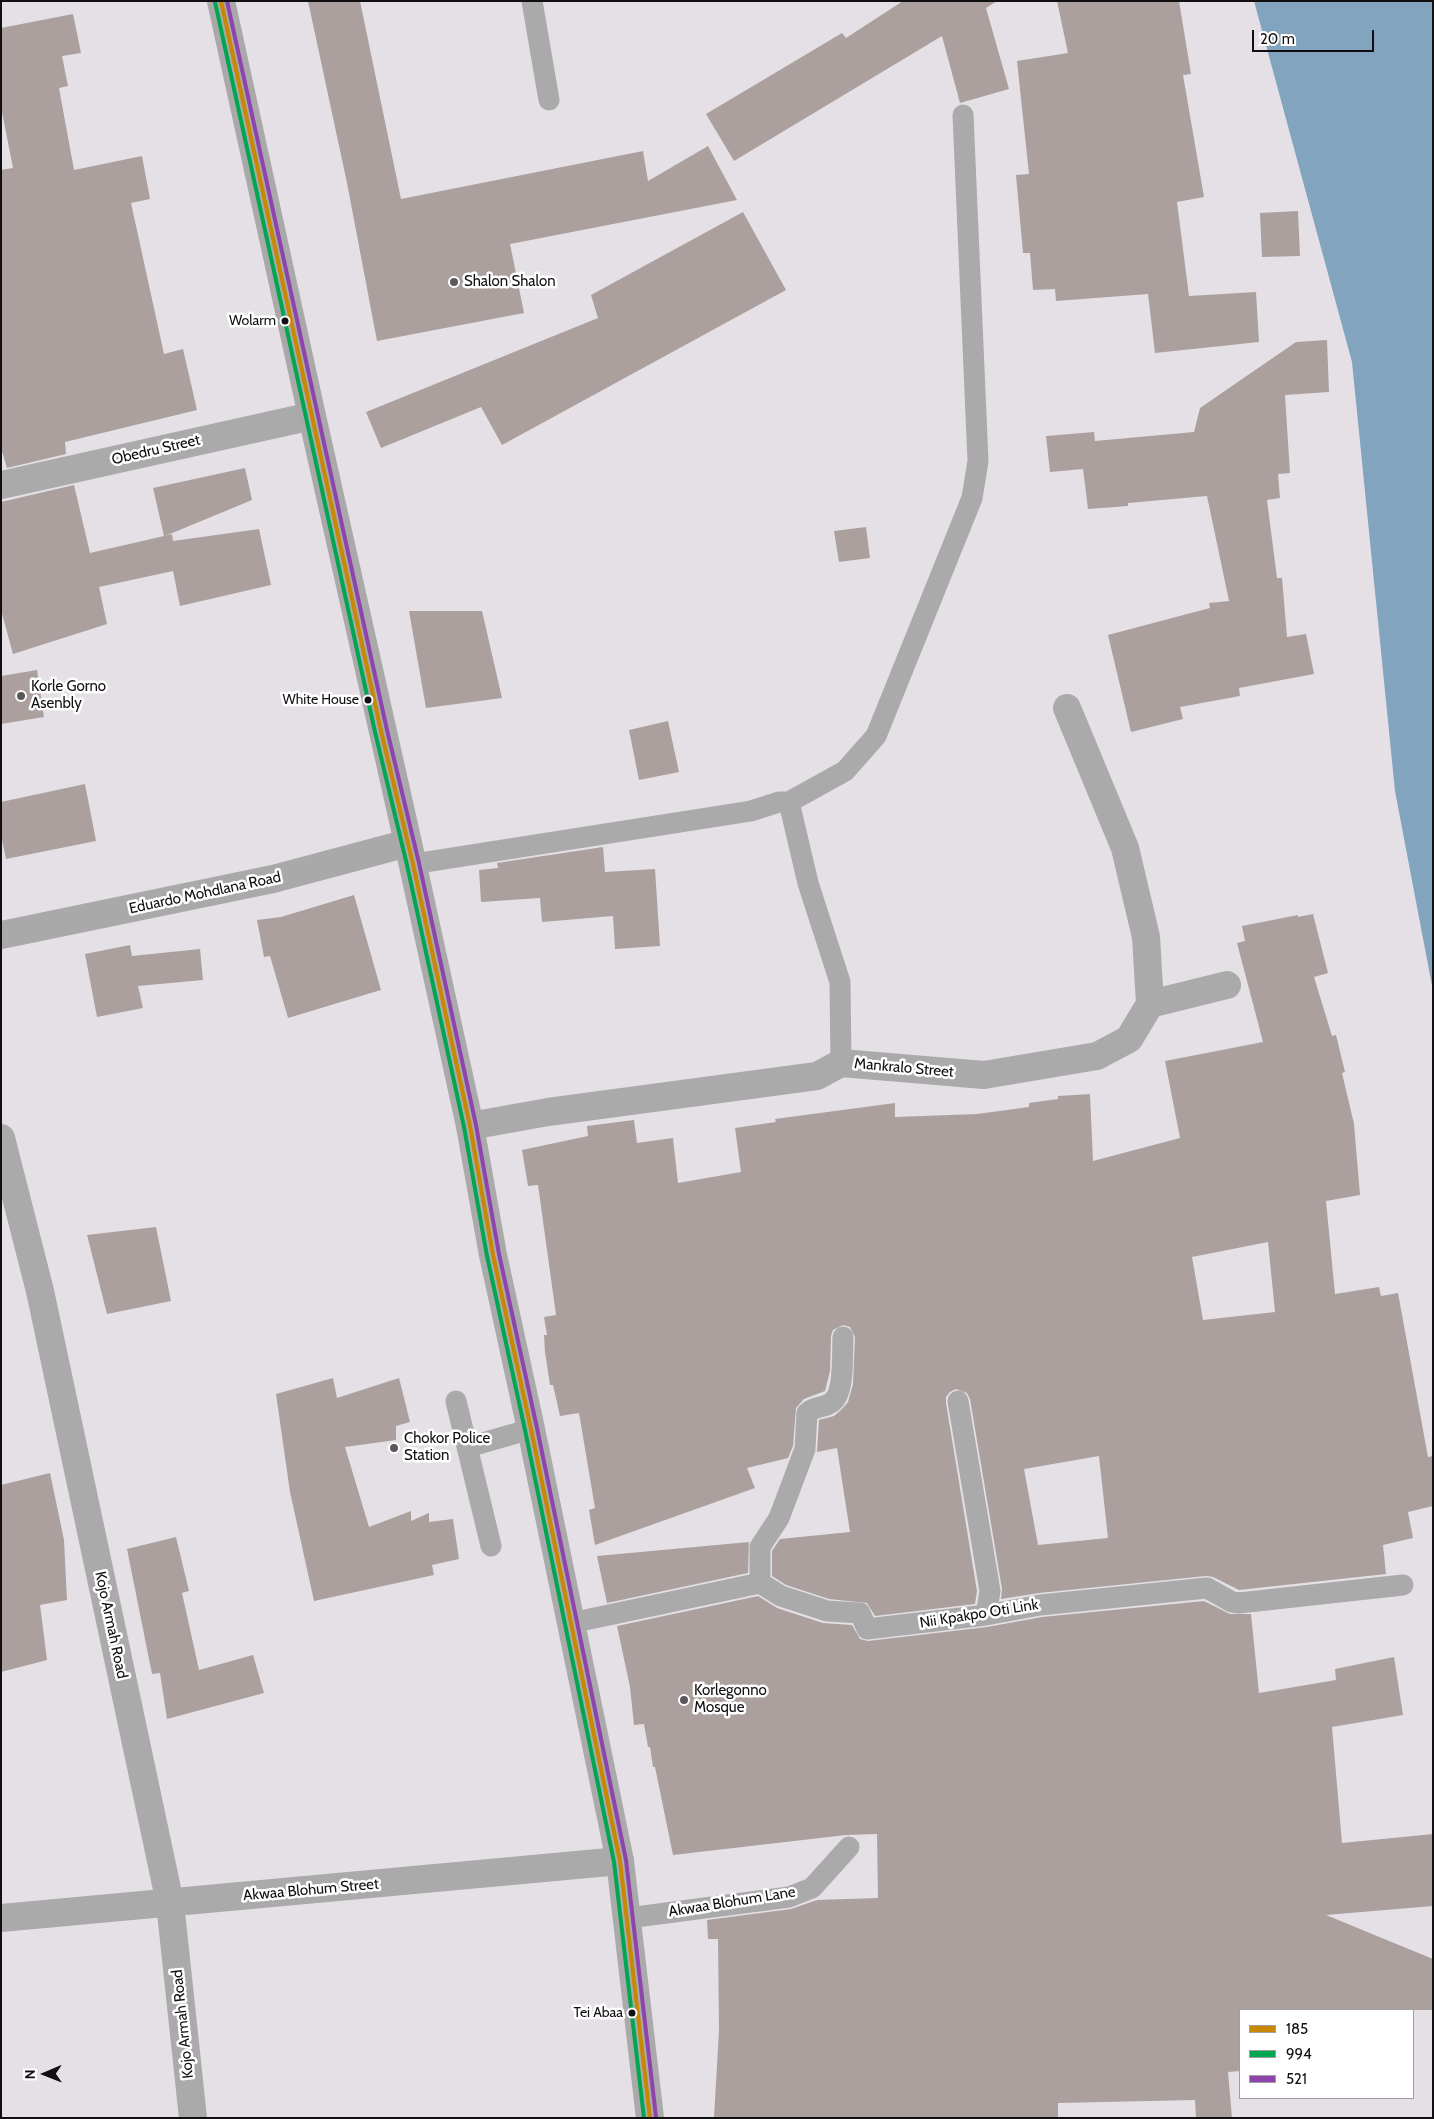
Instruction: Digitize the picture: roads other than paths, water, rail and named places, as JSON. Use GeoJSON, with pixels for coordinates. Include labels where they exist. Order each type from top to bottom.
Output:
{"type":"FeatureCollection","features":[{"type":"Feature","properties":{"kind":"main road"},"geometry":{"type":"LineString","coordinates":[[222,1],[312,416],[411,853]]}},
{"type":"Feature","properties":{"kind":"main road","name":"Eduardo Mohdlana Road"},"geometry":{"type":"LineString","coordinates":[[1,935],[273,879],[411,853]]}},
{"type":"Feature","properties":{"kind":"street","name":"Obedru Street"},"geometry":{"type":"LineString","coordinates":[[1,485],[312,416]]}},
{"type":"Feature","properties":{"kind":"street"},"geometry":{"type":"LineString","coordinates":[[1067,708],[1125,848],[1146,937],[1150,1004],[1227,985]]}},
{"type":"Feature","properties":{"kind":"street"},"geometry":{"type":"LineString","coordinates":[[411,853],[470,1126],[493,1255],[531,1429],[620,1861],[650,2118]]}},
{"type":"Feature","properties":{"kind":"street","name":"Mankralo Street"},"geometry":{"type":"LineString","coordinates":[[470,1126],[548,1112],[817,1076],[841,1063],[984,1075],[1097,1056],[1129,1039],[1150,1004]]}},
{"type":"Feature","properties":{"kind":"street","name":"Kojo Armah Road"},"geometry":{"type":"LineString","coordinates":[[1,1138],[40,1291],[170,1903],[193,2118]]}},
{"type":"Feature","properties":{"kind":"street","name":"Akwaa Blohum Street"},"geometry":{"type":"LineString","coordinates":[[1,1918],[620,1861]]}},
{"type":"Feature","properties":{"kind":"lane"},"geometry":{"type":"LineString","coordinates":[[532,1],[549,100]]}},
{"type":"Feature","properties":{"kind":"lane"},"geometry":{"type":"LineString","coordinates":[[411,853],[751,812],[779,802],[789,802],[845,771],[876,736],[972,498],[978,461],[963,115]]}},
{"type":"Feature","properties":{"kind":"lane"},"geometry":{"type":"LineString","coordinates":[[789,802],[808,883],[840,982],[841,1063]]}},
{"type":"Feature","properties":{"kind":"lane"},"geometry":{"type":"LineString","coordinates":[[571,1623],[760,1583],[760,1547],[779,1518],[806,1449],[807,1413],[813,1407],[828,1405],[834,1401],[840,1389],[843,1337]]}},
{"type":"Feature","properties":{"kind":"lane"},"geometry":{"type":"LineString","coordinates":[[456,1400],[491,1546]]}},
{"type":"Feature","properties":{"kind":"lane"},"geometry":{"type":"LineString","coordinates":[[958,1401],[990,1591],[986,1615]]}},
{"type":"Feature","properties":{"kind":"lane"},"geometry":{"type":"LineString","coordinates":[[468,1447],[531,1429]]}},
{"type":"Feature","properties":{"kind":"lane","name":"Nii Kpakpo Oti Link"},"geometry":{"type":"LineString","coordinates":[[760,1583],[781,1596],[827,1611],[860,1613],[868,1629],[986,1615],[1040,1605],[1206,1588],[1232,1602],[1239,1602],[1403,1585]]}},
{"type":"Feature","properties":{"kind":"lane","name":"Akwaa Blohum Lane"},"geometry":{"type":"LineString","coordinates":[[628,1918],[789,1897],[812,1888],[849,1847]]}},
{"type":"Feature","properties":{"kind":"water"},"geometry":{"type":"Polygon","coordinates":[[[1254,1],[1433,1],[1433,991],[1395,791],[1352,362],[1254,1]]]}},
{"type":"Feature","properties":{"kind":"place","name":"Shalon Shalon"},"geometry":{"type":"Point","coordinates":[454,282]}},
{"type":"Feature","properties":{"kind":"place","name":"Wolarm"},"geometry":{"type":"Point","coordinates":[285,321]}},
{"type":"Feature","properties":{"kind":"place","name":"Korle Gorno Asenbly"},"geometry":{"type":"Point","coordinates":[21,696]}},
{"type":"Feature","properties":{"kind":"place","name":"White House"},"geometry":{"type":"Point","coordinates":[368,700]}},
{"type":"Feature","properties":{"kind":"place","name":"Chokor Police Station"},"geometry":{"type":"Point","coordinates":[394,1448]}},
{"type":"Feature","properties":{"kind":"place","name":"Korlegonno Mosque"},"geometry":{"type":"Point","coordinates":[684,1700]}},
{"type":"Feature","properties":{"kind":"place","name":"Tei Abaa"},"geometry":{"type":"Point","coordinates":[632,2013]}}]}
